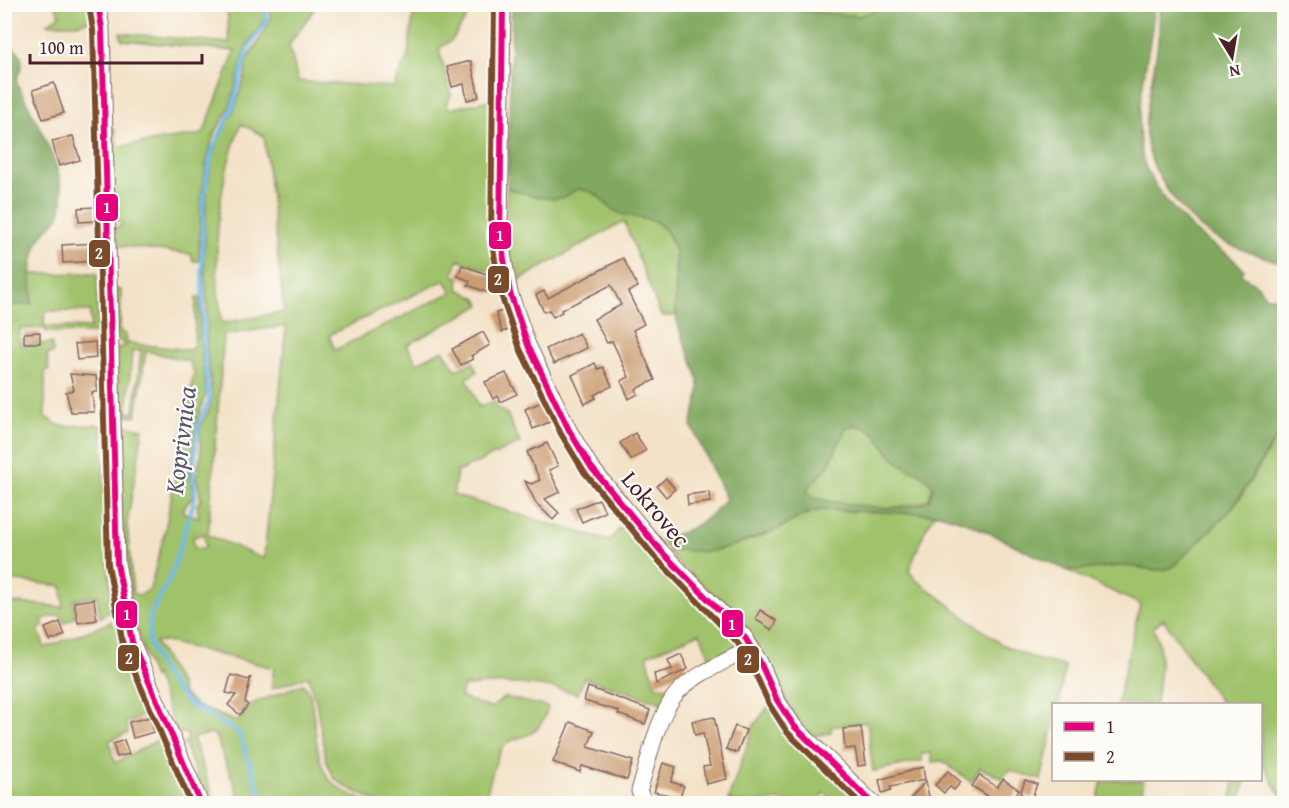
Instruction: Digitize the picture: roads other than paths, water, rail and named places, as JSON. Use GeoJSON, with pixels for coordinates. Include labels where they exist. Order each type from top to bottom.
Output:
{"type":"FeatureCollection","features":[{"type":"Feature","properties":{"kind":"street"},"geometry":{"type":"LineString","coordinates":[[98,4],[102,29],[118,572],[132,642],[201,804]]}},
{"type":"Feature","properties":{"kind":"street","name":"Lokrovec"},"geometry":{"type":"LineString","coordinates":[[503,4],[500,236],[510,293],[528,345],[569,430],[591,468],[692,585],[729,618],[752,648],[777,700],[794,726],[874,804]]}},
{"type":"Feature","properties":{"kind":"street"},"geometry":{"type":"LineString","coordinates":[[646,804],[639,790],[664,715],[673,697],[685,685],[752,648]]}},
{"type":"Feature","properties":{"kind":"waterway","name":"Koprivnica"},"geometry":{"type":"LineString","coordinates":[[264,804],[239,733],[189,704],[160,669],[149,642],[150,616],[171,576],[195,496],[193,475],[198,425],[209,401],[204,352],[202,271],[203,206],[207,175],[212,151],[233,107],[250,45],[266,23],[266,4]]}}]}
